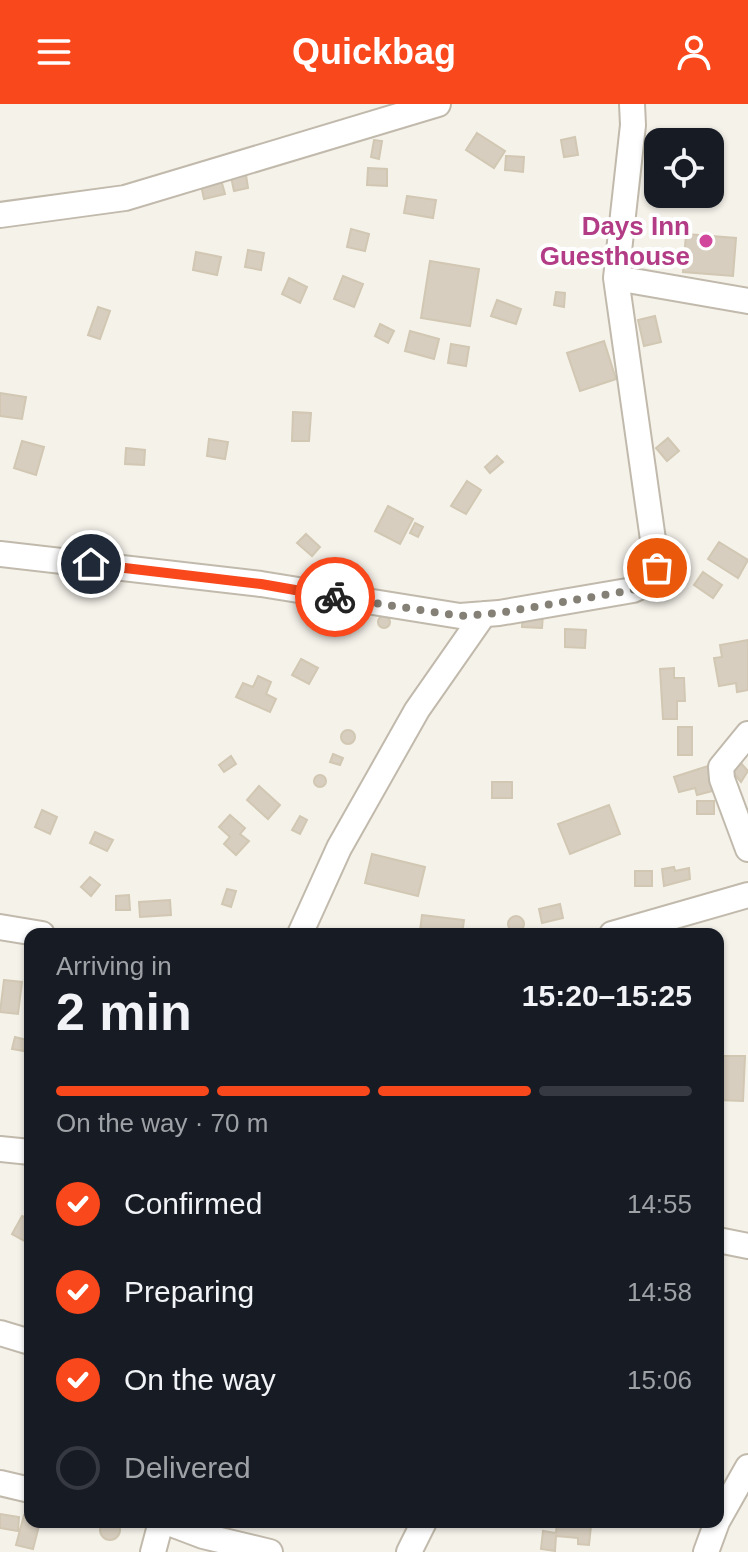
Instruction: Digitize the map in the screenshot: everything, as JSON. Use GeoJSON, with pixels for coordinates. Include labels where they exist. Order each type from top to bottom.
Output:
{"type":"FeatureCollection","features":[{"type":"Feature","properties":{"kind":"street"},"geometry":{"type":"LineString","coordinates":[[0,215],[125,198],[438,104]]}},
{"type":"Feature","properties":{"kind":"street"},"geometry":{"type":"LineString","coordinates":[[0,554],[261,584],[460,616],[633,590],[650,582],[657,568],[616,278],[633,125],[632,104]]}},
{"type":"Feature","properties":{"kind":"street"},"geometry":{"type":"LineString","coordinates":[[616,278],[748,301]]}},
{"type":"Feature","properties":{"kind":"street"},"geometry":{"type":"LineString","coordinates":[[303,928],[339,848],[417,710],[484,614]]}},
{"type":"Feature","properties":{"kind":"street"},"geometry":{"type":"LineString","coordinates":[[748,734],[721,767],[722,779],[748,849]]}},
{"type":"Feature","properties":{"kind":"street"},"geometry":{"type":"LineString","coordinates":[[633,928],[748,895]]}},
{"type":"Feature","properties":{"kind":"street"},"geometry":{"type":"LineString","coordinates":[[0,927],[24,931]]}},
{"type":"Feature","properties":{"kind":"street"},"geometry":{"type":"LineString","coordinates":[[0,1149],[24,1151]]}},
{"type":"Feature","properties":{"kind":"street"},"geometry":{"type":"LineString","coordinates":[[724,1241],[748,1246]]}},
{"type":"Feature","properties":{"kind":"street"},"geometry":{"type":"LineString","coordinates":[[0,1333],[24,1340]]}},
{"type":"Feature","properties":{"kind":"street"},"geometry":{"type":"LineString","coordinates":[[724,1509],[748,1467]]}},
{"type":"Feature","properties":{"kind":"street"},"geometry":{"type":"LineString","coordinates":[[0,1483],[24,1489]]}},
{"type":"Feature","properties":{"kind":"street"},"geometry":{"type":"LineString","coordinates":[[153,1552],[162,1528]]}},
{"type":"Feature","properties":{"kind":"street"},"geometry":{"type":"LineString","coordinates":[[178,1528],[270,1552]]}},
{"type":"Feature","properties":{"kind":"street"},"geometry":{"type":"LineString","coordinates":[[409,1552],[421,1528]]}},
{"type":"Feature","properties":{"kind":"street"},"geometry":{"type":"LineString","coordinates":[[706,1552],[715,1528]]}},
{"type":"Feature","properties":{"kind":"building"},"geometry":{"type":"Polygon","coordinates":[[[477,133],[505,151],[494,168],[466,150],[477,133]]]}},
{"type":"Feature","properties":{"kind":"building"},"geometry":{"type":"Polygon","coordinates":[[[575,137],[578,155],[564,157],[561,140],[575,137]]]}},
{"type":"Feature","properties":{"kind":"building"},"geometry":{"type":"Polygon","coordinates":[[[374,140],[382,141],[379,159],[371,157],[374,140]]]}},
{"type":"Feature","properties":{"kind":"building"},"geometry":{"type":"Polygon","coordinates":[[[506,156],[524,157],[523,172],[505,170],[506,156]]]}},
{"type":"Feature","properties":{"kind":"building"},"geometry":{"type":"Polygon","coordinates":[[[368,168],[387,169],[387,186],[367,185],[368,168]]]}},
{"type":"Feature","properties":{"kind":"building"},"geometry":{"type":"Polygon","coordinates":[[[246,175],[248,188],[234,191],[231,177],[246,175]]]}},
{"type":"Feature","properties":{"kind":"building"},"geometry":{"type":"Polygon","coordinates":[[[220,176],[225,194],[204,199],[200,181],[220,176]]]}},
{"type":"Feature","properties":{"kind":"building"},"geometry":{"type":"Polygon","coordinates":[[[407,196],[436,200],[433,218],[404,213],[407,196]]]}},
{"type":"Feature","properties":{"kind":"building"},"geometry":{"type":"Polygon","coordinates":[[[351,229],[369,234],[365,251],[347,247],[351,229]]]}},
{"type":"Feature","properties":{"kind":"building"},"geometry":{"type":"Polygon","coordinates":[[[686,234],[736,238],[733,276],[683,272],[686,234]]]}},
{"type":"Feature","properties":{"kind":"building"},"geometry":{"type":"Polygon","coordinates":[[[248,250],[264,253],[261,270],[245,267],[248,250]]]}},
{"type":"Feature","properties":{"kind":"building"},"geometry":{"type":"Polygon","coordinates":[[[196,252],[221,257],[217,275],[193,270],[196,252]]]}},
{"type":"Feature","properties":{"kind":"building"},"geometry":{"type":"Polygon","coordinates":[[[430,261],[479,269],[470,326],[421,318],[430,261]]]}},
{"type":"Feature","properties":{"kind":"building"},"geometry":{"type":"Polygon","coordinates":[[[343,276],[363,284],[354,307],[334,299],[343,276]]]}},
{"type":"Feature","properties":{"kind":"building"},"geometry":{"type":"Polygon","coordinates":[[[289,278],[307,287],[300,303],[282,294],[289,278]]]}},
{"type":"Feature","properties":{"kind":"building"},"geometry":{"type":"Polygon","coordinates":[[[556,292],[565,293],[564,307],[554,305],[556,292]]]}},
{"type":"Feature","properties":{"kind":"building"},"geometry":{"type":"Polygon","coordinates":[[[497,300],[521,309],[516,324],[491,316],[497,300]]]}},
{"type":"Feature","properties":{"kind":"building"},"geometry":{"type":"Polygon","coordinates":[[[98,307],[110,311],[100,339],[88,335],[98,307]]]}},
{"type":"Feature","properties":{"kind":"building"},"geometry":{"type":"Polygon","coordinates":[[[655,316],[661,342],[644,346],[638,320],[655,316]]]}},
{"type":"Feature","properties":{"kind":"building"},"geometry":{"type":"Polygon","coordinates":[[[380,324],[394,331],[388,343],[375,336],[380,324]]]}},
{"type":"Feature","properties":{"kind":"building"},"geometry":{"type":"Polygon","coordinates":[[[410,331],[439,339],[434,359],[405,351],[410,331]]]}},
{"type":"Feature","properties":{"kind":"building"},"geometry":{"type":"Polygon","coordinates":[[[604,341],[616,379],[580,391],[567,353],[604,341]]]}},
{"type":"Feature","properties":{"kind":"building"},"geometry":{"type":"Polygon","coordinates":[[[451,344],[469,347],[466,366],[448,363],[451,344]]]}},
{"type":"Feature","properties":{"kind":"building"},"geometry":{"type":"Polygon","coordinates":[[[0,393],[26,397],[22,419],[0,416],[0,393]]]}},
{"type":"Feature","properties":{"kind":"building"},"geometry":{"type":"Polygon","coordinates":[[[293,412],[311,413],[309,441],[292,441],[293,412]]]}},
{"type":"Feature","properties":{"kind":"building"},"geometry":{"type":"Polygon","coordinates":[[[668,438],[679,451],[667,461],[656,448],[668,438]]]}},
{"type":"Feature","properties":{"kind":"building"},"geometry":{"type":"Polygon","coordinates":[[[209,439],[228,442],[225,459],[207,456],[209,439]]]}},
{"type":"Feature","properties":{"kind":"building"},"geometry":{"type":"Polygon","coordinates":[[[22,441],[44,447],[36,475],[14,468],[22,441]]]}},
{"type":"Feature","properties":{"kind":"building"},"geometry":{"type":"Polygon","coordinates":[[[126,448],[145,450],[144,465],[125,464],[126,448]]]}},
{"type":"Feature","properties":{"kind":"building"},"geometry":{"type":"Polygon","coordinates":[[[497,456],[503,462],[490,473],[485,467],[497,456]]]}},
{"type":"Feature","properties":{"kind":"building"},"geometry":{"type":"Polygon","coordinates":[[[467,481],[481,490],[466,514],[451,506],[467,481]]]}},
{"type":"Feature","properties":{"kind":"building"},"geometry":{"type":"Polygon","coordinates":[[[388,506],[413,519],[400,544],[375,531],[388,506]]]}},
{"type":"Feature","properties":{"kind":"building"},"geometry":{"type":"Polygon","coordinates":[[[415,523],[423,527],[418,537],[410,533],[415,523]]]}},
{"type":"Feature","properties":{"kind":"building"},"geometry":{"type":"Polygon","coordinates":[[[306,534],[320,547],[312,556],[297,543],[306,534]]]}},
{"type":"Feature","properties":{"kind":"building"},"geometry":{"type":"Polygon","coordinates":[[[719,542],[748,560],[738,578],[708,559],[719,542]]]}},
{"type":"Feature","properties":{"kind":"building"},"geometry":{"type":"Polygon","coordinates":[[[703,572],[722,585],[713,598],[694,585],[703,572]]]}},
{"type":"Feature","properties":{"kind":"building"},"geometry":{"type":"Polygon","coordinates":[[[328,598],[353,601],[351,618],[326,615],[328,598]]]}},
{"type":"Feature","properties":{"kind":"building"},"geometry":{"type":"Polygon","coordinates":[[[523,612],[543,614],[542,628],[522,627],[523,612]]]}},
{"type":"Feature","properties":{"kind":"building"},"geometry":{"type":"Polygon","coordinates":[[[384,616],[390,622],[384,628],[378,622],[384,616]]]}},
{"type":"Feature","properties":{"kind":"building"},"geometry":{"type":"Polygon","coordinates":[[[565,629],[586,630],[585,648],[565,647],[565,629]]]}},
{"type":"Feature","properties":{"kind":"building"},"geometry":{"type":"Polygon","coordinates":[[[748,640],[748,690],[737,692],[736,683],[719,686],[714,658],[722,657],[720,645],[748,640]]]}},
{"type":"Feature","properties":{"kind":"building"},"geometry":{"type":"Polygon","coordinates":[[[301,659],[318,668],[309,684],[292,675],[301,659]]]}},
{"type":"Feature","properties":{"kind":"building"},"geometry":{"type":"Polygon","coordinates":[[[674,668],[674,678],[684,678],[685,701],[677,701],[677,719],[663,719],[660,669],[674,668]]]}},
{"type":"Feature","properties":{"kind":"building"},"geometry":{"type":"Polygon","coordinates":[[[258,676],[271,682],[266,694],[276,699],[270,712],[236,697],[243,683],[253,687],[258,676]]]}},
{"type":"Feature","properties":{"kind":"building"},"geometry":{"type":"Polygon","coordinates":[[[678,727],[692,727],[692,755],[678,755],[678,727]]]}},
{"type":"Feature","properties":{"kind":"building"},"geometry":{"type":"Polygon","coordinates":[[[348,730],[355,737],[348,744],[341,737],[348,730]]]}},
{"type":"Feature","properties":{"kind":"building"},"geometry":{"type":"Polygon","coordinates":[[[333,754],[343,758],[340,765],[330,762],[333,754]]]}},
{"type":"Feature","properties":{"kind":"building"},"geometry":{"type":"Polygon","coordinates":[[[231,756],[236,764],[224,772],[219,765],[231,756]]]}},
{"type":"Feature","properties":{"kind":"building"},"geometry":{"type":"Polygon","coordinates":[[[739,761],[748,771],[741,782],[730,769],[739,761]]]}},
{"type":"Feature","properties":{"kind":"building"},"geometry":{"type":"Polygon","coordinates":[[[708,766],[716,790],[697,795],[695,788],[679,792],[674,777],[708,766]]]}},
{"type":"Feature","properties":{"kind":"building"},"geometry":{"type":"Polygon","coordinates":[[[320,775],[326,781],[320,787],[314,781],[320,775]]]}},
{"type":"Feature","properties":{"kind":"building"},"geometry":{"type":"Polygon","coordinates":[[[492,782],[512,782],[512,798],[492,798],[492,782]]]}},
{"type":"Feature","properties":{"kind":"building"},"geometry":{"type":"Polygon","coordinates":[[[259,786],[280,805],[268,819],[247,800],[259,786]]]}},
{"type":"Feature","properties":{"kind":"building"},"geometry":{"type":"Polygon","coordinates":[[[697,801],[714,801],[714,814],[697,814],[697,801]]]}},
{"type":"Feature","properties":{"kind":"building"},"geometry":{"type":"Polygon","coordinates":[[[609,805],[620,834],[570,854],[558,824],[609,805]]]}},
{"type":"Feature","properties":{"kind":"building"},"geometry":{"type":"Polygon","coordinates":[[[42,810],[57,817],[50,834],[35,827],[42,810]]]}},
{"type":"Feature","properties":{"kind":"building"},"geometry":{"type":"Polygon","coordinates":[[[230,815],[245,828],[240,834],[249,841],[236,855],[224,844],[230,837],[219,827],[230,815]]]}},
{"type":"Feature","properties":{"kind":"building"},"geometry":{"type":"Polygon","coordinates":[[[300,816],[307,820],[300,834],[292,830],[300,816]]]}},
{"type":"Feature","properties":{"kind":"building"},"geometry":{"type":"Polygon","coordinates":[[[95,832],[113,840],[107,851],[90,843],[95,832]]]}},
{"type":"Feature","properties":{"kind":"building"},"geometry":{"type":"Polygon","coordinates":[[[372,854],[425,867],[418,896],[365,883],[372,854]]]}},
{"type":"Feature","properties":{"kind":"building"},"geometry":{"type":"Polygon","coordinates":[[[674,867],[675,871],[689,868],[690,879],[664,886],[662,869],[674,867]]]}},
{"type":"Feature","properties":{"kind":"building"},"geometry":{"type":"Polygon","coordinates":[[[635,871],[652,871],[652,886],[635,886],[635,871]]]}},
{"type":"Feature","properties":{"kind":"building"},"geometry":{"type":"Polygon","coordinates":[[[90,877],[100,885],[91,896],[81,887],[90,877]]]}},
{"type":"Feature","properties":{"kind":"building"},"geometry":{"type":"Polygon","coordinates":[[[227,889],[236,891],[231,907],[222,904],[227,889]]]}},
{"type":"Feature","properties":{"kind":"building"},"geometry":{"type":"Polygon","coordinates":[[[129,895],[130,910],[116,910],[116,896],[129,895]]]}},
{"type":"Feature","properties":{"kind":"building"},"geometry":{"type":"Polygon","coordinates":[[[170,900],[171,915],[140,917],[139,902],[170,900]]]}},
{"type":"Feature","properties":{"kind":"building"},"geometry":{"type":"Polygon","coordinates":[[[560,904],[563,918],[542,923],[539,909],[560,904]]]}},
{"type":"Feature","properties":{"kind":"building"},"geometry":{"type":"Polygon","coordinates":[[[422,915],[464,920],[463,928],[420,928],[422,915]]]}},
{"type":"Feature","properties":{"kind":"building"},"geometry":{"type":"Polygon","coordinates":[[[516,916],[524,924],[522,928],[510,928],[508,924],[516,916]]]}},
{"type":"Feature","properties":{"kind":"building"},"geometry":{"type":"Polygon","coordinates":[[[4,980],[22,982],[18,1014],[0,1012],[4,980]]]}},
{"type":"Feature","properties":{"kind":"building"},"geometry":{"type":"Polygon","coordinates":[[[15,1037],[24,1039],[24,1051],[12,1049],[15,1037]]]}},
{"type":"Feature","properties":{"kind":"building"},"geometry":{"type":"Polygon","coordinates":[[[724,1056],[745,1056],[743,1101],[724,1100],[724,1056]]]}},
{"type":"Feature","properties":{"kind":"building"},"geometry":{"type":"Polygon","coordinates":[[[22,1216],[24,1217],[24,1241],[12,1234],[22,1216]]]}},
{"type":"Feature","properties":{"kind":"building"},"geometry":{"type":"Polygon","coordinates":[[[0,1514],[19,1517],[18,1531],[0,1528],[0,1514]]]}},
{"type":"Feature","properties":{"kind":"building"},"geometry":{"type":"Polygon","coordinates":[[[24,1515],[24,1528],[38,1528],[33,1549],[16,1545],[24,1515]]]}},
{"type":"Feature","properties":{"kind":"building"},"geometry":{"type":"Polygon","coordinates":[[[100,1528],[120,1528],[117,1537],[110,1540],[103,1537],[100,1530],[100,1528]]]}},
{"type":"Feature","properties":{"kind":"building"},"geometry":{"type":"Polygon","coordinates":[[[556,1528],[591,1528],[589,1545],[578,1544],[578,1538],[556,1536],[555,1551],[541,1549],[543,1531],[556,1533],[556,1528]]]}},
{"type":"Feature","properties":{"kind":"way so far"},"geometry":{"type":"LineString","coordinates":[[335,597],[460,616],[499,613],[633,590],[650,582],[657,568]]}},
{"type":"Feature","properties":{"kind":"place","name":"Days Inn Guesthouse"},"geometry":{"type":"Point","coordinates":[706,241]}},
{"type":"Feature","properties":{"kind":"route"},"geometry":{"type":"LineString","coordinates":[[91,564],[261,584],[335,597]]}}]}
